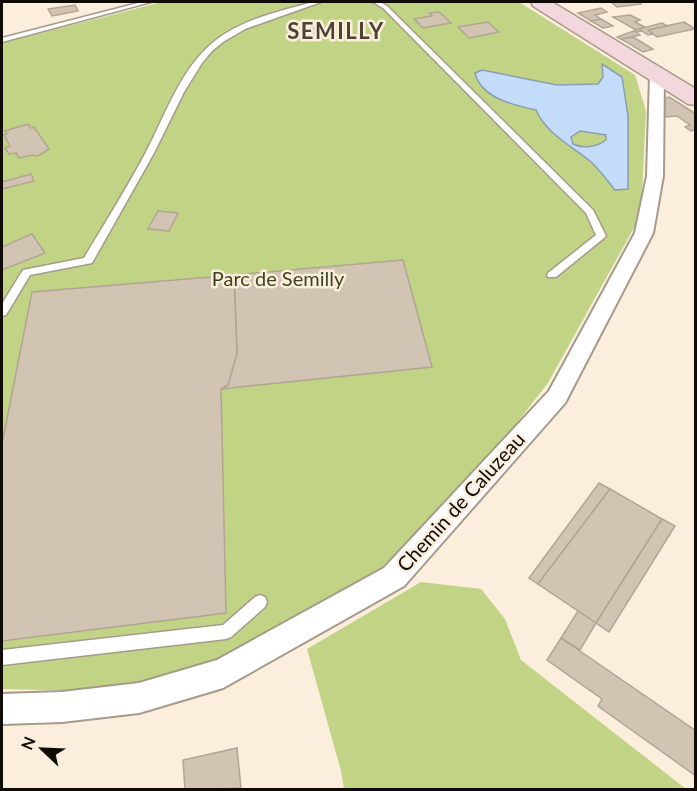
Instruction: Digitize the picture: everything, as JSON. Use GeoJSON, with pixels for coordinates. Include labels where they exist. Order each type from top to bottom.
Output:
{"type":"FeatureCollection","features":[{"type":"Feature","properties":{"kind":"main road"},"geometry":{"type":"LineString","coordinates":[[549,4],[657,76],[696,99]]}},
{"type":"Feature","properties":{"kind":"street","name":"Chemin de Caluzeau"},"geometry":{"type":"LineString","coordinates":[[2,709],[62,707],[140,698],[223,673],[394,577],[557,397],[644,233],[655,176],[657,76]]}},
{"type":"Feature","properties":{"kind":"lane"},"geometry":{"type":"LineString","coordinates":[[2,40],[148,2]]}},
{"type":"Feature","properties":{"kind":"lane"},"geometry":{"type":"LineString","coordinates":[[2,312],[27,272],[88,261],[150,153],[174,105],[204,55],[218,41],[237,30],[318,2]]}},
{"type":"Feature","properties":{"kind":"lane"},"geometry":{"type":"LineString","coordinates":[[376,2],[386,7],[590,212],[601,236],[552,275]]}},
{"type":"Feature","properties":{"kind":"lane"},"geometry":{"type":"LineString","coordinates":[[2,658],[226,632],[260,602]]}},
{"type":"Feature","properties":{"kind":"green space","name":"Parc de Semilly"},"geometry":{"type":"Polygon","coordinates":[[[162,2],[519,2],[635,75],[646,111],[641,215],[548,383],[475,476],[382,574],[209,669],[89,691],[2,689],[2,43],[162,2]]]}},
{"type":"Feature","properties":{"kind":"green space"},"geometry":{"type":"Polygon","coordinates":[[[421,582],[481,589],[505,619],[521,660],[686,789],[344,789],[307,649],[421,582]]]}},
{"type":"Feature","properties":{"kind":"water"},"geometry":{"type":"Polygon","coordinates":[[[602,64],[622,77],[628,116],[628,189],[615,190],[590,161],[546,126],[536,110],[499,99],[484,89],[475,73],[482,70],[557,85],[598,84],[603,77],[602,64]],[[580,131],[571,137],[573,144],[585,147],[594,146],[606,140],[606,135],[580,131]]]}},
{"type":"Feature","properties":{"kind":"building"},"geometry":{"type":"Polygon","coordinates":[[[611,2],[638,2],[641,4],[617,7],[611,2]]]}},
{"type":"Feature","properties":{"kind":"building"},"geometry":{"type":"Polygon","coordinates":[[[75,5],[78,11],[52,16],[48,9],[75,5]]]}},
{"type":"Feature","properties":{"kind":"building"},"geometry":{"type":"Polygon","coordinates":[[[601,8],[607,12],[595,15],[601,19],[591,21],[578,13],[601,8]]]}},
{"type":"Feature","properties":{"kind":"building"},"geometry":{"type":"Polygon","coordinates":[[[439,12],[451,23],[423,28],[414,19],[432,16],[429,13],[439,12]]]}},
{"type":"Feature","properties":{"kind":"building"},"geometry":{"type":"Polygon","coordinates":[[[630,15],[640,20],[635,22],[645,27],[636,30],[613,17],[630,15]]]}},
{"type":"Feature","properties":{"kind":"building"},"geometry":{"type":"Polygon","coordinates":[[[601,19],[613,26],[603,28],[591,21],[601,19]]]}},
{"type":"Feature","properties":{"kind":"building"},"geometry":{"type":"Polygon","coordinates":[[[488,22],[499,32],[469,38],[458,27],[488,22]]]}},
{"type":"Feature","properties":{"kind":"building"},"geometry":{"type":"Polygon","coordinates":[[[684,22],[695,29],[657,37],[648,30],[684,22]]]}},
{"type":"Feature","properties":{"kind":"building"},"geometry":{"type":"Polygon","coordinates":[[[662,23],[667,26],[648,30],[653,34],[648,35],[639,29],[662,23]]]}},
{"type":"Feature","properties":{"kind":"building"},"geometry":{"type":"Polygon","coordinates":[[[639,29],[642,31],[636,32],[640,35],[621,39],[617,37],[639,29]]]}},
{"type":"Feature","properties":{"kind":"building"},"geometry":{"type":"Polygon","coordinates":[[[633,37],[653,49],[643,52],[621,39],[633,37]]]}},
{"type":"Feature","properties":{"kind":"building"},"geometry":{"type":"Polygon","coordinates":[[[669,97],[696,114],[696,129],[691,131],[685,127],[690,125],[677,116],[665,117],[665,98],[669,97]]]}},
{"type":"Feature","properties":{"kind":"building"},"geometry":{"type":"Polygon","coordinates":[[[28,124],[31,128],[34,127],[49,149],[38,156],[19,158],[16,153],[9,154],[5,148],[10,146],[4,135],[7,134],[5,131],[28,124]]]}},
{"type":"Feature","properties":{"kind":"building"},"geometry":{"type":"Polygon","coordinates":[[[31,174],[34,181],[2,189],[2,182],[31,174]]]}},
{"type":"Feature","properties":{"kind":"building"},"geometry":{"type":"Polygon","coordinates":[[[158,211],[178,213],[169,231],[148,229],[158,211]]]}},
{"type":"Feature","properties":{"kind":"building"},"geometry":{"type":"Polygon","coordinates":[[[32,234],[45,253],[2,270],[2,247],[32,234]]]}},
{"type":"Feature","properties":{"kind":"building"},"geometry":{"type":"Polygon","coordinates":[[[403,260],[432,367],[221,389],[228,385],[237,353],[234,275],[403,260]]]}},
{"type":"Feature","properties":{"kind":"building"},"geometry":{"type":"Polygon","coordinates":[[[234,275],[237,353],[228,385],[221,389],[226,613],[2,641],[2,444],[32,292],[234,275]]]}},
{"type":"Feature","properties":{"kind":"building"},"geometry":{"type":"Polygon","coordinates":[[[599,483],[610,489],[538,584],[529,578],[599,483]]]}},
{"type":"Feature","properties":{"kind":"building"},"geometry":{"type":"Polygon","coordinates":[[[610,489],[662,519],[596,623],[538,584],[610,489]]]}},
{"type":"Feature","properties":{"kind":"building"},"geometry":{"type":"Polygon","coordinates":[[[662,519],[675,526],[609,632],[596,623],[662,519]]]}},
{"type":"Feature","properties":{"kind":"building"},"geometry":{"type":"Polygon","coordinates":[[[578,611],[596,623],[580,650],[561,638],[578,611]]]}},
{"type":"Feature","properties":{"kind":"building"},"geometry":{"type":"Polygon","coordinates":[[[561,638],[696,731],[696,776],[598,706],[602,699],[547,660],[561,638]]]}},
{"type":"Feature","properties":{"kind":"building"},"geometry":{"type":"Polygon","coordinates":[[[237,748],[241,788],[185,790],[183,760],[237,748]]]}},
{"type":"Feature","properties":{"kind":"district","name":"SEMILLY"},"geometry":{"type":"Point","coordinates":[336,31]}}]}
